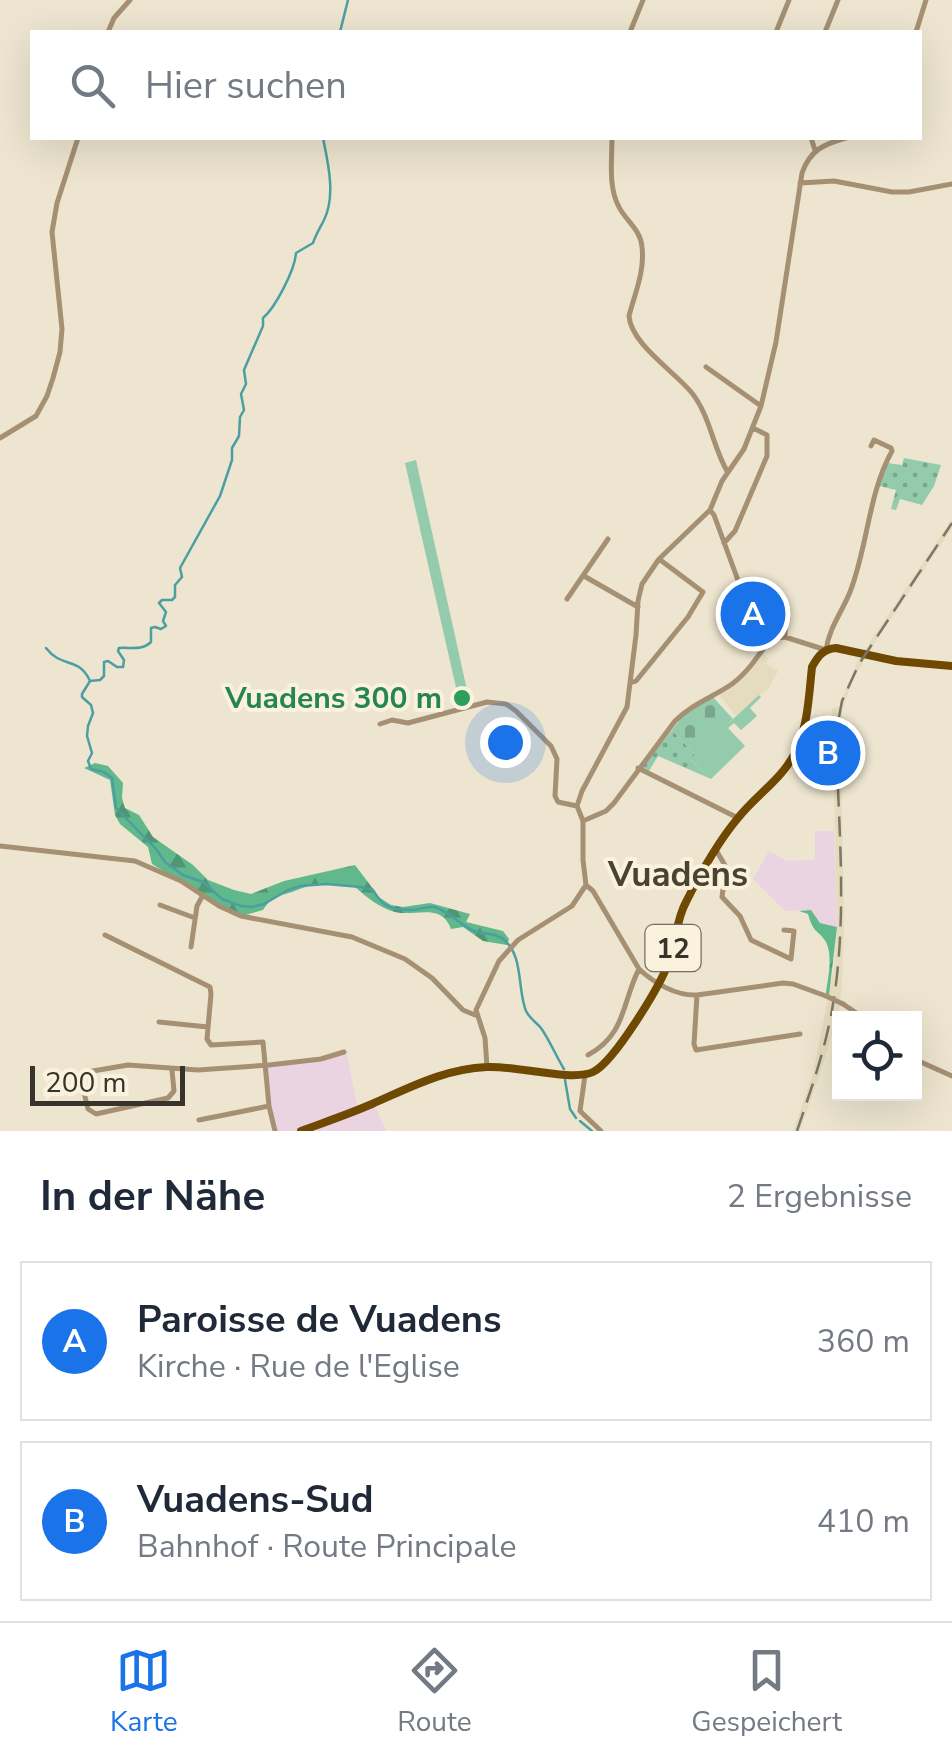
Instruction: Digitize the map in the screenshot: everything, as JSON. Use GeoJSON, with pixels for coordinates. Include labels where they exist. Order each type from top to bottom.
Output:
{"type":"FeatureCollection","features":[{"type":"Feature","properties":{"kind":"main road"},"geometry":{"type":"LineString","coordinates":[[826,650],[836,648],[896,661],[952,666]]}},
{"type":"Feature","properties":{"kind":"main road","name":"12"},"geometry":{"type":"LineString","coordinates":[[585,1075],[605,1064],[660,983],[682,910],[716,850],[738,818],[792,760],[804,726],[812,668],[826,650]]}},
{"type":"Feature","properties":{"kind":"main road"},"geometry":{"type":"LineString","coordinates":[[301,1131],[430,1078],[461,1070],[487,1067],[585,1075]]}},
{"type":"Feature","properties":{"kind":"street"},"geometry":{"type":"LineString","coordinates":[[109,30],[130,0]]}},
{"type":"Feature","properties":{"kind":"street"},"geometry":{"type":"LineString","coordinates":[[631,30],[643,0]]}},
{"type":"Feature","properties":{"kind":"street"},"geometry":{"type":"LineString","coordinates":[[777,30],[789,0]]}},
{"type":"Feature","properties":{"kind":"street"},"geometry":{"type":"LineString","coordinates":[[826,30],[838,0]]}},
{"type":"Feature","properties":{"kind":"street"},"geometry":{"type":"LineString","coordinates":[[917,30],[926,0]]}},
{"type":"Feature","properties":{"kind":"street"},"geometry":{"type":"LineString","coordinates":[[0,438],[38,412],[48,396],[57,364],[62,329],[52,232],[77,140]]}},
{"type":"Feature","properties":{"kind":"street"},"geometry":{"type":"LineString","coordinates":[[612,140],[614,196],[640,236],[643,249],[643,268],[629,323],[638,339],[695,397],[728,472]]}},
{"type":"Feature","properties":{"kind":"street"},"geometry":{"type":"LineString","coordinates":[[811,140],[815,150]]}},
{"type":"Feature","properties":{"kind":"street"},"geometry":{"type":"LineString","coordinates":[[487,1067],[484,1032],[476,1015],[478,1003],[510,947],[565,912],[580,898],[586,885],[583,821],[577,806],[622,720],[630,696],[640,591],[659,559],[710,510],[744,449],[761,406],[774,354],[804,165],[815,150],[839,140]]}},
{"type":"Feature","properties":{"kind":"street"},"geometry":{"type":"LineString","coordinates":[[800,183],[834,180],[892,192],[952,184]]}},
{"type":"Feature","properties":{"kind":"street"},"geometry":{"type":"LineString","coordinates":[[706,367],[761,406]]}},
{"type":"Feature","properties":{"kind":"street"},"geometry":{"type":"LineString","coordinates":[[724,543],[734,531],[767,456],[768,434],[753,428]]}},
{"type":"Feature","properties":{"kind":"street"},"geometry":{"type":"LineString","coordinates":[[583,821],[606,811],[675,720],[687,708],[731,684],[770,639],[786,636],[826,650],[832,627],[853,583],[879,477],[892,451],[874,440],[871,446]]}},
{"type":"Feature","properties":{"kind":"street"},"geometry":{"type":"LineString","coordinates":[[710,510],[739,583],[784,620],[786,636]]}},
{"type":"Feature","properties":{"kind":"street"},"geometry":{"type":"LineString","coordinates":[[567,599],[608,540]]}},
{"type":"Feature","properties":{"kind":"street"},"geometry":{"type":"LineString","coordinates":[[630,683],[688,617],[703,592],[659,559]]}},
{"type":"Feature","properties":{"kind":"street"},"geometry":{"type":"LineString","coordinates":[[583,576],[638,607]]}},
{"type":"Feature","properties":{"kind":"street"},"geometry":{"type":"LineString","coordinates":[[380,724],[392,720],[408,722],[487,702],[506,704],[550,746],[556,759],[558,802],[577,806]]}},
{"type":"Feature","properties":{"kind":"street"},"geometry":{"type":"LineString","coordinates":[[638,768],[738,818]]}},
{"type":"Feature","properties":{"kind":"street"},"geometry":{"type":"LineString","coordinates":[[0,846],[135,861],[249,918],[352,937],[405,959],[428,974],[463,1010],[476,1015]]}},
{"type":"Feature","properties":{"kind":"street"},"geometry":{"type":"LineString","coordinates":[[716,850],[726,867],[722,896],[740,916],[751,940],[791,958],[794,932],[784,930]]}},
{"type":"Feature","properties":{"kind":"street"},"geometry":{"type":"LineString","coordinates":[[586,885],[640,969],[679,993],[697,995],[793,984],[854,1011]]}},
{"type":"Feature","properties":{"kind":"street"},"geometry":{"type":"LineString","coordinates":[[191,946],[197,906],[203,895]]}},
{"type":"Feature","properties":{"kind":"street"},"geometry":{"type":"LineString","coordinates":[[160,904],[195,918]]}},
{"type":"Feature","properties":{"kind":"street"},"geometry":{"type":"LineString","coordinates":[[105,935],[209,986],[212,994],[207,1042],[214,1046],[264,1042],[268,1106],[275,1131]]}},
{"type":"Feature","properties":{"kind":"street"},"geometry":{"type":"LineString","coordinates":[[588,1055],[604,1044],[619,1024],[640,969]]}},
{"type":"Feature","properties":{"kind":"street"},"geometry":{"type":"LineString","coordinates":[[697,995],[696,1050],[800,1034]]}},
{"type":"Feature","properties":{"kind":"street"},"geometry":{"type":"LineString","coordinates":[[159,1022],[208,1027]]}},
{"type":"Feature","properties":{"kind":"street"},"geometry":{"type":"LineString","coordinates":[[172,1070],[174,1091],[168,1098],[98,1114],[88,1109],[81,1080],[86,1073],[128,1066],[172,1070],[266,1065],[321,1059],[344,1052]]}},
{"type":"Feature","properties":{"kind":"street"},"geometry":{"type":"LineString","coordinates":[[922,1063],[952,1076]]}},
{"type":"Feature","properties":{"kind":"street"},"geometry":{"type":"LineString","coordinates":[[585,1075],[580,1111],[601,1131]]}},
{"type":"Feature","properties":{"kind":"street"},"geometry":{"type":"LineString","coordinates":[[199,1120],[268,1106]]}},
{"type":"Feature","properties":{"kind":"shaded area"},"geometry":{"type":"Polygon","coordinates":[[[952,519],[952,528],[870,650],[842,710],[844,929],[839,1011],[832,1011],[832,1034],[800,1131],[793,1131],[813,1074],[834,967],[837,927],[832,708],[839,707],[858,660],[952,519]]]}},
{"type":"Feature","properties":{"kind":"shaded area"},"geometry":{"type":"Polygon","coordinates":[[[764,654],[768,658],[766,664],[778,671],[767,691],[736,716],[717,692],[764,654]]]}},
{"type":"Feature","properties":{"kind":"shaded area"},"geometry":{"type":"Polygon","coordinates":[[[815,831],[834,831],[837,927],[820,923],[810,910],[785,911],[753,879],[769,851],[787,861],[815,860],[815,831]]]}},
{"type":"Feature","properties":{"kind":"shaded area"},"geometry":{"type":"Polygon","coordinates":[[[344,1052],[358,1109],[374,1103],[386,1131],[275,1131],[266,1065],[321,1059],[344,1052]]]}},
{"type":"Feature","properties":{"kind":"green space"},"geometry":{"type":"Polygon","coordinates":[[[904,458],[941,465],[922,505],[900,499],[896,510],[891,509],[896,490],[879,486],[887,463],[902,465],[904,458]]]}},
{"type":"Feature","properties":{"kind":"green space"},"geometry":{"type":"Polygon","coordinates":[[[416,460],[467,690],[457,692],[405,463],[416,460]]]}},
{"type":"Feature","properties":{"kind":"green space"},"geometry":{"type":"Polygon","coordinates":[[[759,695],[750,708],[757,716],[741,730],[734,723],[728,728],[745,746],[711,779],[690,759],[759,695]]]}},
{"type":"Feature","properties":{"kind":"green space"},"geometry":{"type":"Polygon","coordinates":[[[712,696],[733,719],[695,755],[672,730],[684,714],[712,696]]]}},
{"type":"Feature","properties":{"kind":"green space"},"geometry":{"type":"Polygon","coordinates":[[[672,730],[695,755],[691,760],[711,779],[658,756],[649,771],[642,767],[672,730]]]}},
{"type":"Feature","properties":{"kind":"green space"},"geometry":{"type":"Polygon","coordinates":[[[95,763],[108,766],[123,783],[125,808],[139,815],[153,837],[208,880],[251,894],[284,881],[355,865],[380,898],[391,905],[430,903],[470,914],[466,922],[503,931],[509,939],[507,945],[483,941],[463,927],[451,929],[447,921],[434,913],[389,910],[354,886],[313,885],[278,896],[263,910],[245,915],[220,906],[152,864],[148,847],[115,815],[110,780],[84,768],[95,763]]]}},
{"type":"Feature","properties":{"kind":"green space"},"geometry":{"type":"Polygon","coordinates":[[[811,910],[820,923],[837,927],[829,995],[828,948],[808,914],[799,911],[811,910]]]}},
{"type":"Feature","properties":{"kind":"waterway"},"geometry":{"type":"LineString","coordinates":[[340,30],[348,0]]}},
{"type":"Feature","properties":{"kind":"waterway"},"geometry":{"type":"LineString","coordinates":[[90,681],[104,676],[104,662],[123,667],[119,648],[144,647],[151,642],[151,628],[166,626],[166,612],[159,603],[175,597],[175,585],[182,577],[180,568],[220,496],[244,410],[244,370],[263,318],[284,288],[296,253],[313,243],[328,211],[330,179],[323,140]]}},
{"type":"Feature","properties":{"kind":"waterway"},"geometry":{"type":"LineString","coordinates":[[46,648],[86,673],[90,681],[82,697],[93,713],[87,736],[91,769],[112,778],[116,808],[165,862],[183,875],[203,882],[222,899],[241,906],[264,904],[300,886],[361,887],[373,890],[384,904],[393,908],[434,907],[474,931],[500,937],[514,954],[526,1011],[541,1028],[564,1069]]}},
{"type":"Feature","properties":{"kind":"waterway"},"geometry":{"type":"LineString","coordinates":[[565,1080],[570,1109],[576,1118]]}},
{"type":"Feature","properties":{"kind":"waterway"},"geometry":{"type":"LineString","coordinates":[[580,1121],[592,1131]]}},
{"type":"Feature","properties":{"kind":"railway"},"geometry":{"type":"LineString","coordinates":[[797,1131],[818,1068],[838,970],[841,868],[836,733],[842,701],[859,664],[952,523]]}},
{"type":"Feature","properties":{"kind":"place","name":"Paroisse de Vuadens"},"geometry":{"type":"Point","coordinates":[753,614]}},
{"type":"Feature","properties":{"kind":"place","name":"Vuadens 300 m"},"geometry":{"type":"Point","coordinates":[462,698]}},
{"type":"Feature","properties":{"kind":"place","name":"Vuadens-Sud"},"geometry":{"type":"Point","coordinates":[828,753]}},
{"type":"Feature","properties":{"kind":"district","name":"Vuadens"},"geometry":{"type":"Point","coordinates":[678,874]}}]}
